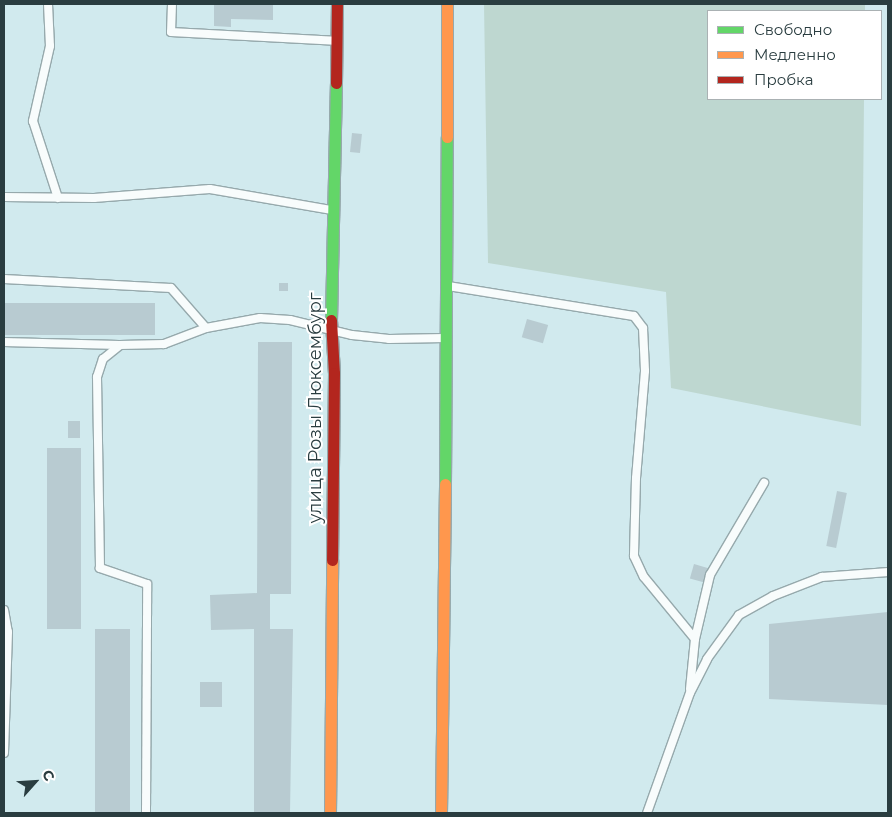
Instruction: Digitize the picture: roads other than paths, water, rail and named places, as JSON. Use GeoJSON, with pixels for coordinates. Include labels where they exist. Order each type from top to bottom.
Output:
{"type":"FeatureCollection","features":[{"type":"Feature","properties":{"kind":"street","name":"улица Розы Люксембург"},"geometry":{"type":"LineString","coordinates":[[330,813],[334,383],[331,329],[337,4]]}},
{"type":"Feature","properties":{"kind":"street"},"geometry":{"type":"LineString","coordinates":[[441,813],[447,338],[447,4]]}},
{"type":"Feature","properties":{"kind":"lane"},"geometry":{"type":"LineString","coordinates":[[48,4],[50,46],[33,121],[58,198]]}},
{"type":"Feature","properties":{"kind":"lane"},"geometry":{"type":"LineString","coordinates":[[172,4],[171,32],[337,41]]}},
{"type":"Feature","properties":{"kind":"lane"},"geometry":{"type":"LineString","coordinates":[[4,197],[58,198],[210,189],[333,210]]}},
{"type":"Feature","properties":{"kind":"lane"},"geometry":{"type":"LineString","coordinates":[[4,279],[171,288],[206,328]]}},
{"type":"Feature","properties":{"kind":"lane"},"geometry":{"type":"LineString","coordinates":[[446,285],[634,316],[643,328],[645,371],[636,478],[634,556],[644,577],[695,639]]}},
{"type":"Feature","properties":{"kind":"lane"},"geometry":{"type":"LineString","coordinates":[[4,342],[120,345],[164,344],[206,328],[260,318],[290,320],[352,335],[389,339],[447,338]]}},
{"type":"Feature","properties":{"kind":"lane"},"geometry":{"type":"LineString","coordinates":[[120,345],[103,359],[97,377],[100,568],[148,584],[146,813]]}},
{"type":"Feature","properties":{"kind":"lane"},"geometry":{"type":"LineString","coordinates":[[690,693],[695,639],[710,575],[764,482]]}},
{"type":"Feature","properties":{"kind":"lane"},"geometry":{"type":"LineString","coordinates":[[647,813],[690,693],[707,659],[739,614],[773,596],[822,577],[888,572]]}},
{"type":"Feature","properties":{"kind":"lane"},"geometry":{"type":"LineString","coordinates":[[4,610],[8,632],[4,753]]}}]}
